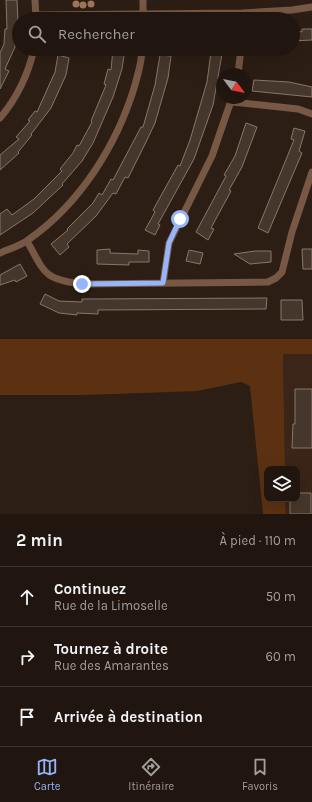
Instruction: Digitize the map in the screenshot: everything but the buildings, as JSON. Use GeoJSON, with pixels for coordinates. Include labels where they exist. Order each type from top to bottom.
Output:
{"type":"FeatureCollection","features":[{"type":"Feature","properties":{"kind":"street"},"geometry":{"type":"LineString","coordinates":[[36,0],[36,12]]}},
{"type":"Feature","properties":{"kind":"street"},"geometry":{"type":"LineString","coordinates":[[143,0],[143,12]]}},
{"type":"Feature","properties":{"kind":"street"},"geometry":{"type":"LineString","coordinates":[[275,12],[312,7]]}},
{"type":"Feature","properties":{"kind":"street"},"geometry":{"type":"LineString","coordinates":[[0,118],[20,89],[32,56]]}},
{"type":"Feature","properties":{"kind":"street"},"geometry":{"type":"LineString","coordinates":[[0,253],[27,241],[59,214],[85,185],[109,145],[128,108],[142,56]]}},
{"type":"Feature","properties":{"kind":"street"},"geometry":{"type":"LineString","coordinates":[[239,68],[240,56]]}},
{"type":"Feature","properties":{"kind":"street"},"geometry":{"type":"LineString","coordinates":[[252,103],[298,109],[312,114]]}},
{"type":"Feature","properties":{"kind":"street"},"geometry":{"type":"LineString","coordinates":[[163,283],[169,243],[212,156],[231,104]]}},
{"type":"Feature","properties":{"kind":"street"},"geometry":{"type":"LineString","coordinates":[[27,241],[43,269],[50,277],[62,282],[82,284],[268,282],[276,278],[282,272],[292,232],[312,172]]}},
{"type":"Feature","properties":{"kind":"shaded area"},"geometry":{"type":"Polygon","coordinates":[[[0,339],[312,339],[312,354],[283,354],[285,466],[264,466],[264,502],[285,502],[286,514],[263,514],[250,386],[241,382],[197,391],[85,395],[0,395],[0,339]]]}},
{"type":"Feature","properties":{"kind":"shaded area"},"geometry":{"type":"Polygon","coordinates":[[[283,354],[312,354],[312,514],[286,514],[285,502],[300,502],[300,466],[285,466],[283,354]]]}},
{"type":"Feature","properties":{"kind":"route"},"geometry":{"type":"LineString","coordinates":[[82,284],[163,283],[169,243],[180,219]]}}]}
